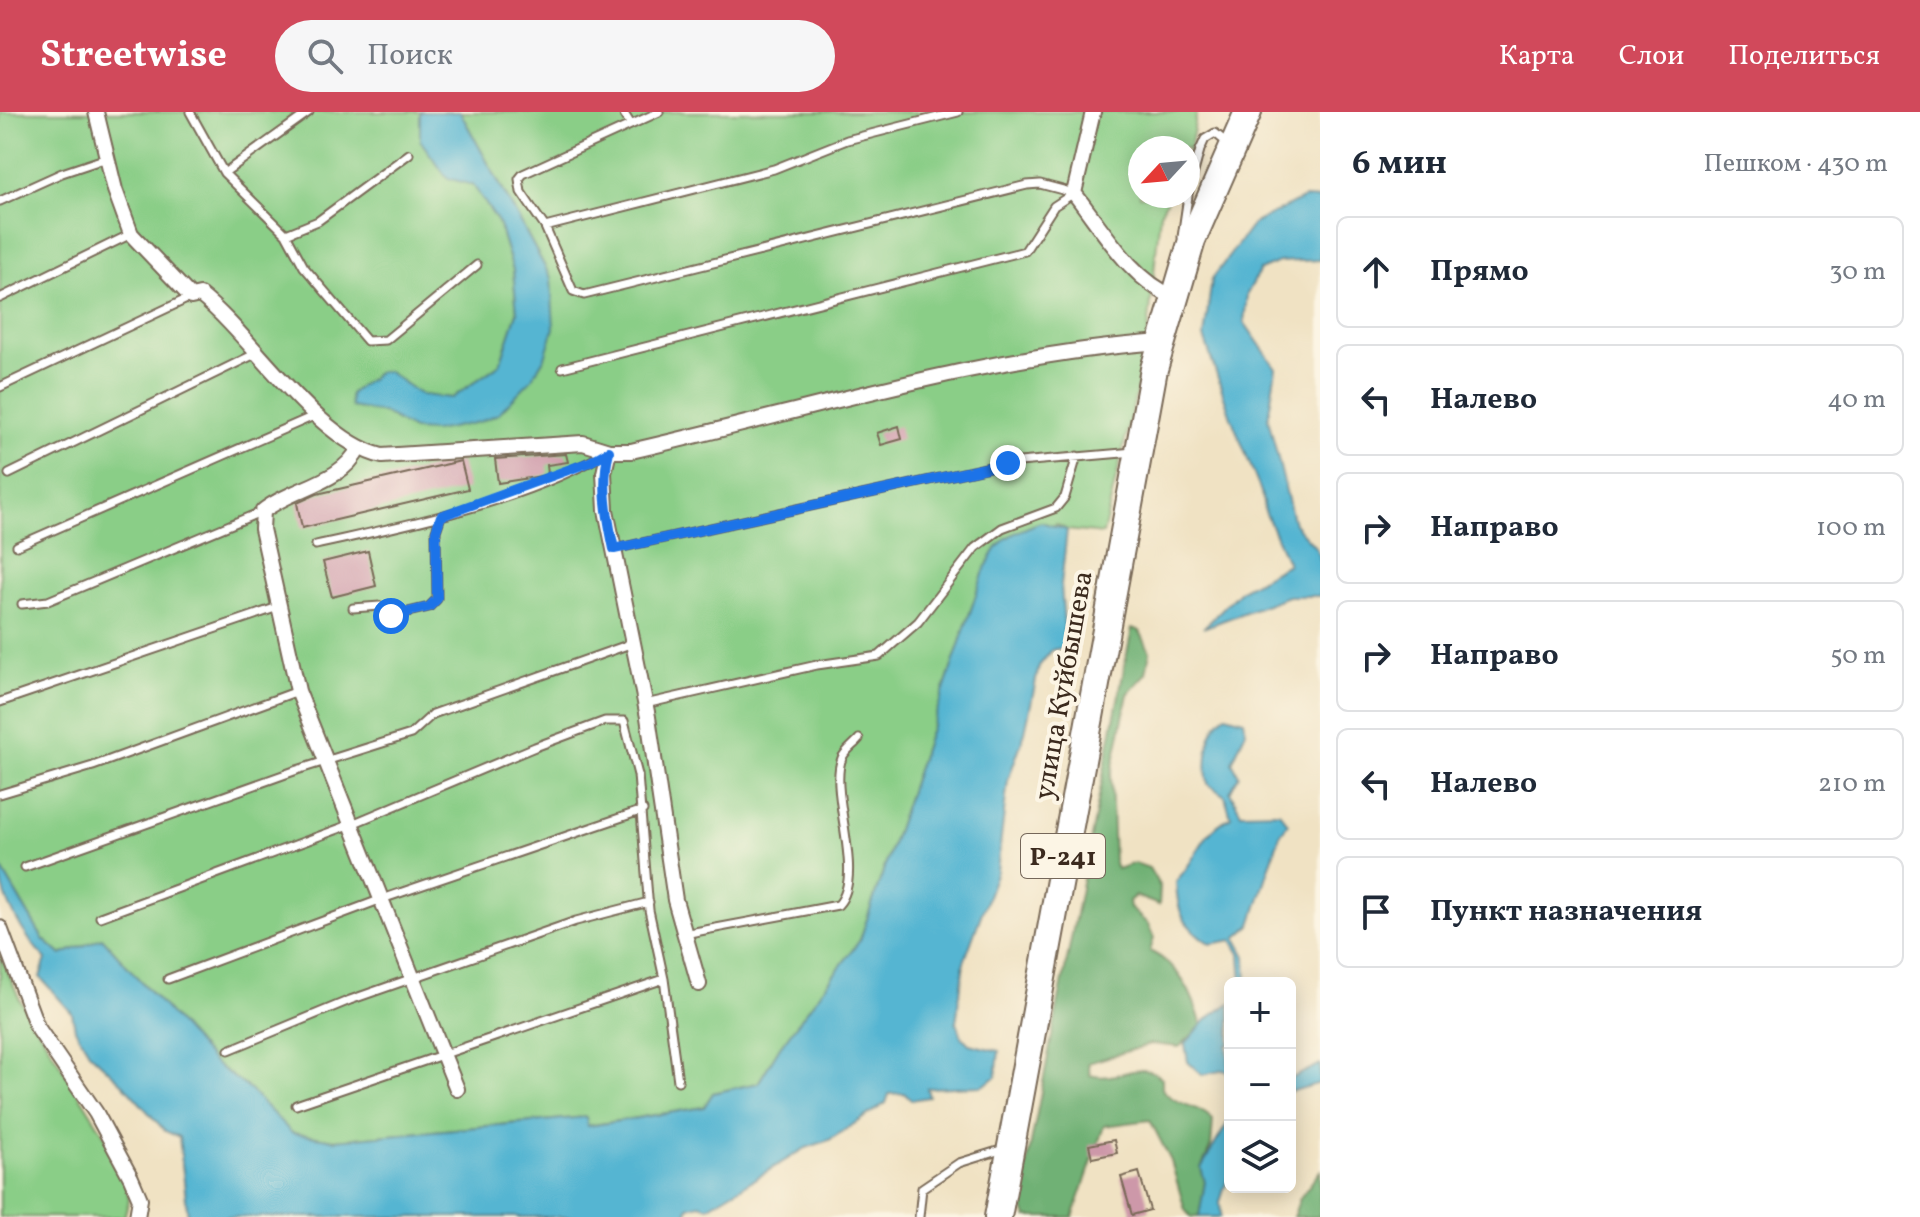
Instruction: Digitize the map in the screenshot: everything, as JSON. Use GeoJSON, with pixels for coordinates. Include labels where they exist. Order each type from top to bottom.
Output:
{"type":"FeatureCollection","features":[{"type":"Feature","properties":{"kind":"highway","name":"Р-241"},"geometry":{"type":"LineString","coordinates":[[1137,452],[1174,297],[1223,168],[1248,112]]}},
{"type":"Feature","properties":{"kind":"highway","name":"улица Куйбышева"},"geometry":{"type":"LineString","coordinates":[[998,1217],[1137,452]]}},
{"type":"Feature","properties":{"kind":"street"},"geometry":{"type":"LineString","coordinates":[[96,112],[131,234],[191,297],[200,295],[219,311],[316,415],[359,448],[382,456],[583,443],[609,451],[631,451],[838,398],[1020,359],[1077,349],[1161,342]]}},
{"type":"Feature","properties":{"kind":"street"},"geometry":{"type":"LineString","coordinates":[[1093,112],[1074,193],[1146,283],[1174,297]]}},
{"type":"Feature","properties":{"kind":"street"},"geometry":{"type":"LineString","coordinates":[[359,448],[339,474],[278,499],[263,511],[262,529],[298,691],[457,1089]]}},
{"type":"Feature","properties":{"kind":"street"},"geometry":{"type":"LineString","coordinates":[[609,451],[605,485],[614,549],[645,704],[675,900],[699,984]]}},
{"type":"Feature","properties":{"kind":"street"},"geometry":{"type":"LineString","coordinates":[[0,928],[37,1027],[96,1113],[131,1178],[140,1199],[137,1217]]}},
{"type":"Feature","properties":{"kind":"lane"},"geometry":{"type":"LineString","coordinates":[[190,112],[224,173],[286,234],[304,267],[364,339],[376,344],[386,340],[477,265]]}},
{"type":"Feature","properties":{"kind":"lane"},"geometry":{"type":"LineString","coordinates":[[224,173],[309,112]]}},
{"type":"Feature","properties":{"kind":"lane"},"geometry":{"type":"LineString","coordinates":[[623,112],[630,123]]}},
{"type":"Feature","properties":{"kind":"lane"},"geometry":{"type":"LineString","coordinates":[[659,112],[523,174],[519,179],[521,192],[545,227],[568,284],[584,295],[1027,185],[1040,184],[1074,193]]}},
{"type":"Feature","properties":{"kind":"lane"},"geometry":{"type":"LineString","coordinates":[[545,227],[774,169],[847,140],[958,112]]}},
{"type":"Feature","properties":{"kind":"lane"},"geometry":{"type":"LineString","coordinates":[[1200,150],[1205,139],[1215,133],[1224,137],[1227,144],[1223,168]]}},
{"type":"Feature","properties":{"kind":"lane"},"geometry":{"type":"LineString","coordinates":[[286,234],[318,221],[409,154]]}},
{"type":"Feature","properties":{"kind":"lane"},"geometry":{"type":"LineString","coordinates":[[0,201],[62,173],[107,158]]}},
{"type":"Feature","properties":{"kind":"lane"},"geometry":{"type":"LineString","coordinates":[[562,368],[1025,251],[1054,206],[1074,193]]}},
{"type":"Feature","properties":{"kind":"lane"},"geometry":{"type":"LineString","coordinates":[[1183,270],[1181,240],[1186,208]]}},
{"type":"Feature","properties":{"kind":"lane"},"geometry":{"type":"LineString","coordinates":[[0,298],[131,234]]}},
{"type":"Feature","properties":{"kind":"lane"},"geometry":{"type":"LineString","coordinates":[[0,387],[191,297]]}},
{"type":"Feature","properties":{"kind":"lane"},"geometry":{"type":"LineString","coordinates":[[9,474],[257,353]]}},
{"type":"Feature","properties":{"kind":"lane"},"geometry":{"type":"LineString","coordinates":[[17,546],[316,415]]}},
{"type":"Feature","properties":{"kind":"lane"},"geometry":{"type":"LineString","coordinates":[[316,545],[441,516],[548,479],[609,451]]}},
{"type":"Feature","properties":{"kind":"lane"},"geometry":{"type":"LineString","coordinates":[[614,549],[1008,463],[1137,452]]}},
{"type":"Feature","properties":{"kind":"lane"},"geometry":{"type":"LineString","coordinates":[[645,704],[786,671],[879,656],[918,622],[975,548],[1002,528],[1056,508],[1065,497],[1077,456]]}},
{"type":"Feature","properties":{"kind":"lane"},"geometry":{"type":"LineString","coordinates":[[22,604],[48,601],[263,511]]}},
{"type":"Feature","properties":{"kind":"lane"},"geometry":{"type":"LineString","coordinates":[[353,608],[380,606],[391,616],[429,607],[437,599],[436,531],[441,516]]}},
{"type":"Feature","properties":{"kind":"lane"},"geometry":{"type":"LineString","coordinates":[[0,702],[278,607]]}},
{"type":"Feature","properties":{"kind":"lane"},"geometry":{"type":"LineString","coordinates":[[25,867],[411,734],[433,714],[633,643]]}},
{"type":"Feature","properties":{"kind":"lane"},"geometry":{"type":"LineString","coordinates":[[0,794],[93,766],[298,691]]}},
{"type":"Feature","properties":{"kind":"lane"},"geometry":{"type":"LineString","coordinates":[[100,917],[352,824],[605,721],[624,721],[638,775],[649,902],[664,979],[678,1081]]}},
{"type":"Feature","properties":{"kind":"lane"},"geometry":{"type":"LineString","coordinates":[[684,934],[838,905],[844,898],[846,822],[839,777],[843,756],[859,739]]}},
{"type":"Feature","properties":{"kind":"lane"},"geometry":{"type":"LineString","coordinates":[[168,979],[382,899],[643,810]]}},
{"type":"Feature","properties":{"kind":"lane"},"geometry":{"type":"LineString","coordinates":[[229,1050],[350,1000],[576,921],[649,902]]}},
{"type":"Feature","properties":{"kind":"lane"},"geometry":{"type":"LineString","coordinates":[[296,1105],[664,979]]}},
{"type":"Feature","properties":{"kind":"lane"},"geometry":{"type":"LineString","coordinates":[[919,1217],[922,1188],[959,1163],[1010,1147]]}},
{"type":"Feature","properties":{"kind":"green space"},"geometry":{"type":"Polygon","coordinates":[[[0,112],[420,112],[420,140],[473,184],[498,222],[513,270],[517,313],[500,364],[452,398],[421,395],[387,371],[380,371],[350,394],[352,407],[384,413],[413,430],[478,422],[498,414],[531,379],[545,357],[551,278],[460,112],[1197,112],[1192,136],[1128,136],[1128,208],[1163,208],[1146,351],[1103,534],[1067,530],[1056,524],[983,574],[860,940],[780,1047],[758,1083],[713,1093],[704,1107],[587,1126],[585,1117],[334,1140],[292,1133],[248,1088],[214,1063],[102,938],[61,955],[43,939],[0,866],[0,112]]]}},
{"type":"Feature","properties":{"kind":"green space"},"geometry":{"type":"Polygon","coordinates":[[[1132,628],[1140,631],[1150,652],[1146,673],[1128,694],[1111,776],[1114,862],[1117,869],[1135,863],[1149,868],[1160,887],[1159,905],[1135,896],[1129,901],[1130,908],[1148,924],[1154,938],[1150,951],[1170,965],[1184,982],[1202,1026],[1179,1047],[1151,1044],[1088,1063],[1090,1075],[1100,1077],[1136,1070],[1153,1072],[1162,1078],[1162,1089],[1167,1095],[1213,1120],[1211,1146],[1201,1168],[1205,1182],[1199,1217],[1191,1217],[1185,1210],[1171,1161],[1150,1120],[1104,1126],[1073,1217],[1027,1217],[1023,1207],[1024,1179],[1132,628]]]}},
{"type":"Feature","properties":{"kind":"green space"},"geometry":{"type":"Polygon","coordinates":[[[0,954],[21,1002],[122,1163],[129,1200],[124,1217],[0,1217],[0,954]]]}},
{"type":"Feature","properties":{"kind":"green space"},"geometry":{"type":"Polygon","coordinates":[[[1320,1171],[1320,1217],[1293,1217],[1300,1198],[1320,1171]]]}},
{"type":"Feature","properties":{"kind":"water"},"geometry":{"type":"Polygon","coordinates":[[[420,112],[460,112],[551,278],[554,328],[545,357],[531,380],[498,414],[479,422],[435,431],[413,430],[384,413],[351,407],[350,394],[380,371],[387,371],[421,395],[452,398],[500,364],[517,313],[513,270],[498,222],[473,185],[447,178],[420,140],[420,112]]]}},
{"type":"Feature","properties":{"kind":"water"},"geometry":{"type":"Polygon","coordinates":[[[1304,198],[1320,199],[1320,260],[1279,262],[1260,270],[1247,294],[1244,322],[1276,368],[1268,418],[1294,524],[1316,548],[1320,558],[1320,596],[1288,596],[1203,628],[1241,590],[1288,564],[1264,509],[1261,492],[1204,337],[1212,279],[1253,224],[1304,198]]]}},
{"type":"Feature","properties":{"kind":"water"},"geometry":{"type":"Polygon","coordinates":[[[1041,522],[1067,530],[1061,585],[1062,648],[1052,650],[1039,666],[1025,732],[1008,780],[997,871],[964,962],[956,1023],[969,1044],[999,1051],[996,1077],[982,1086],[927,1088],[929,1097],[911,1100],[904,1093],[889,1094],[886,1103],[829,1140],[806,1148],[708,1207],[700,1204],[688,1207],[686,1217],[188,1217],[179,1137],[165,1131],[89,1052],[75,1029],[72,1013],[40,977],[46,959],[22,928],[4,890],[0,866],[43,939],[61,955],[102,938],[214,1063],[248,1088],[292,1133],[334,1140],[586,1117],[588,1126],[704,1107],[713,1093],[758,1083],[780,1047],[860,940],[983,574],[993,553],[1004,540],[1041,522]]]}},
{"type":"Feature","properties":{"kind":"water"},"geometry":{"type":"Polygon","coordinates":[[[1226,715],[1244,720],[1246,731],[1232,762],[1239,775],[1230,792],[1241,813],[1279,812],[1288,823],[1280,835],[1251,925],[1236,938],[1246,956],[1247,977],[1242,977],[1240,954],[1232,940],[1210,944],[1201,937],[1183,918],[1177,892],[1176,881],[1206,838],[1220,823],[1231,817],[1225,796],[1208,784],[1207,756],[1211,737],[1226,715]]]}},
{"type":"Feature","properties":{"kind":"water"},"geometry":{"type":"Polygon","coordinates":[[[1224,1007],[1224,1070],[1202,1075],[1188,1062],[1185,1044],[1206,1020],[1224,1007]]]}},
{"type":"Feature","properties":{"kind":"water"},"geometry":{"type":"Polygon","coordinates":[[[1320,1064],[1320,1083],[1296,1090],[1296,1076],[1320,1064]]]}},
{"type":"Feature","properties":{"kind":"water"},"geometry":{"type":"Polygon","coordinates":[[[1224,1129],[1221,1217],[1199,1217],[1205,1182],[1201,1168],[1224,1129]]]}},
{"type":"Feature","properties":{"kind":"building"},"geometry":{"type":"Polygon","coordinates":[[[899,426],[902,439],[881,445],[877,433],[899,426]]]}},
{"type":"Feature","properties":{"kind":"building"},"geometry":{"type":"Polygon","coordinates":[[[566,454],[568,462],[547,465],[548,474],[498,483],[495,459],[566,454]]]}},
{"type":"Feature","properties":{"kind":"building"},"geometry":{"type":"Polygon","coordinates":[[[461,461],[468,489],[302,528],[297,503],[317,494],[461,461]]]}},
{"type":"Feature","properties":{"kind":"building"},"geometry":{"type":"Polygon","coordinates":[[[368,551],[376,586],[332,597],[323,562],[368,551]]]}},
{"type":"Feature","properties":{"kind":"building"},"geometry":{"type":"Polygon","coordinates":[[[1114,1140],[1117,1153],[1092,1158],[1089,1145],[1114,1140]]]}},
{"type":"Feature","properties":{"kind":"building"},"geometry":{"type":"Polygon","coordinates":[[[1139,1172],[1150,1210],[1132,1215],[1121,1177],[1139,1172]]]}},
{"type":"Feature","properties":{"kind":"route"},"geometry":{"type":"LineString","coordinates":[[391,616],[429,607],[437,599],[436,531],[441,516],[492,501],[590,462],[609,451],[604,473],[606,510],[614,549],[1008,463]]}}]}
